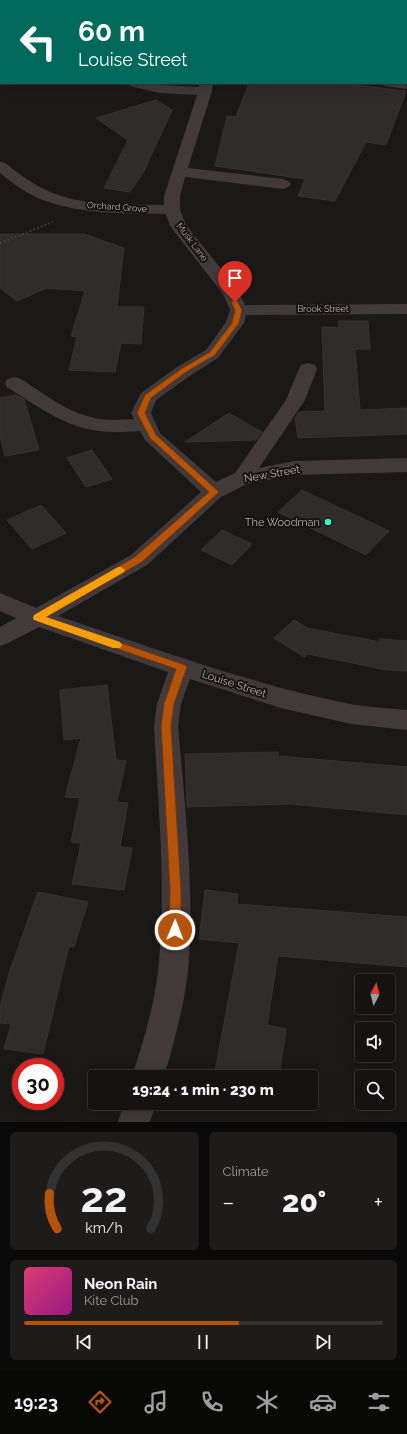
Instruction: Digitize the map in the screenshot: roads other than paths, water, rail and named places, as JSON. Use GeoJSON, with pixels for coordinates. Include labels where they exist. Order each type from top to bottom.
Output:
{"type":"FeatureCollection","features":[{"type":"Feature","properties":{"kind":"street"},"geometry":{"type":"LineString","coordinates":[[139,84],[159,89],[206,87]]}},
{"type":"Feature","properties":{"kind":"street","name":"Musk Lane"},"geometry":{"type":"LineString","coordinates":[[206,87],[172,196],[172,210],[178,226],[231,293],[239,310]]}},
{"type":"Feature","properties":{"kind":"street","name":"Orchard Grove"},"geometry":{"type":"LineString","coordinates":[[0,166],[26,185],[47,196],[89,207],[172,210]]}},
{"type":"Feature","properties":{"kind":"street"},"geometry":{"type":"LineString","coordinates":[[180,172],[283,184]]}},
{"type":"Feature","properties":{"kind":"street","name":"Brook Street"},"geometry":{"type":"LineString","coordinates":[[239,310],[407,309]]}},
{"type":"Feature","properties":{"kind":"street"},"geometry":{"type":"LineString","coordinates":[[214,492],[152,436],[141,413],[148,397],[184,371],[212,354],[235,323],[239,310]]}},
{"type":"Feature","properties":{"kind":"street"},"geometry":{"type":"LineString","coordinates":[[242,478],[295,400],[308,370]]}},
{"type":"Feature","properties":{"kind":"street"},"geometry":{"type":"LineString","coordinates":[[14,382],[63,412],[84,422],[100,425],[147,425]]}},
{"type":"Feature","properties":{"kind":"street","name":"New Street"},"geometry":{"type":"LineString","coordinates":[[0,637],[37,618],[139,560],[214,492],[242,478],[294,468],[407,465]]}},
{"type":"Feature","properties":{"kind":"street","name":"Louise Street"},"geometry":{"type":"LineString","coordinates":[[0,601],[37,618],[182,667],[281,698],[351,714],[407,720]]}},
{"type":"Feature","properties":{"kind":"street"},"geometry":{"type":"LineString","coordinates":[[150,1070],[164,1026],[174,957],[176,890],[166,726],[169,704],[182,667]]}},
{"type":"Feature","properties":{"kind":"street"},"geometry":{"type":"LineString","coordinates":[[134,1122],[138,1110]]}},
{"type":"Feature","properties":{"kind":"place","name":"The Woodman"},"geometry":{"type":"Point","coordinates":[328,522]}}]}
